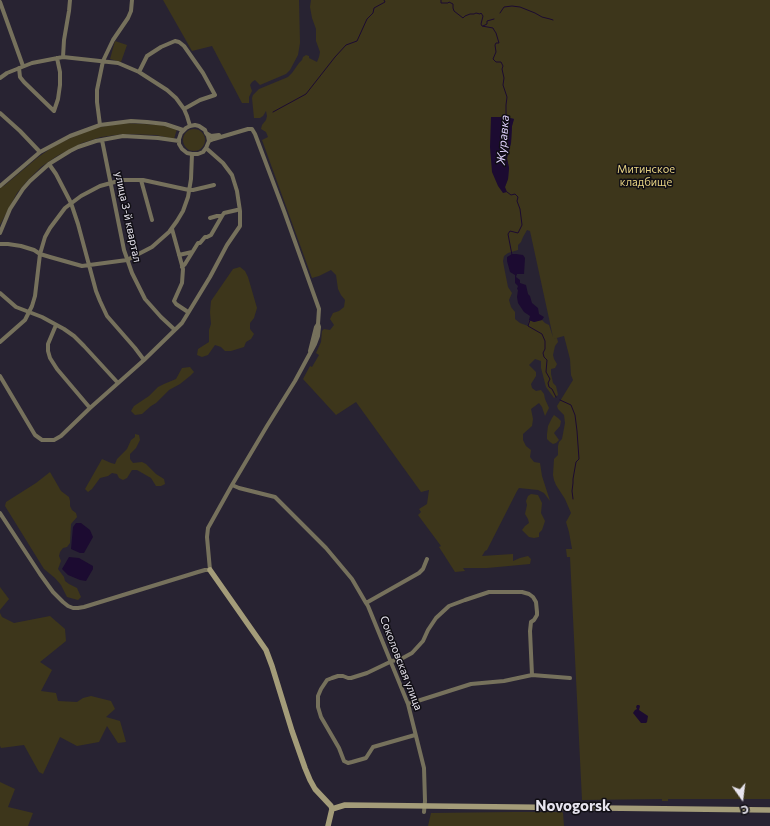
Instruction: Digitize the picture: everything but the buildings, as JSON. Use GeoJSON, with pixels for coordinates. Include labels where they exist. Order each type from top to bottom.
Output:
{"type":"FeatureCollection","features":[{"type":"Feature","properties":{"kind":"street"},"geometry":{"type":"LineString","coordinates":[[63,57],[70,0]]}},
{"type":"Feature","properties":{"kind":"street"},"geometry":{"type":"LineString","coordinates":[[100,125],[98,114],[98,90],[103,61],[113,40],[128,18],[132,0]]}},
{"type":"Feature","properties":{"kind":"street"},"geometry":{"type":"LineString","coordinates":[[0,2],[21,67],[20,77],[54,111],[60,85],[60,72],[57,58]]}},
{"type":"Feature","properties":{"kind":"street"},"geometry":{"type":"LineString","coordinates":[[139,72],[147,56],[161,47],[175,41],[184,46],[203,73],[215,95],[200,100],[184,109]]}},
{"type":"Feature","properties":{"kind":"street"},"geometry":{"type":"LineString","coordinates":[[0,78],[21,67],[63,57],[118,63],[139,72],[167,90],[176,98],[184,109],[188,116],[190,126]]}},
{"type":"Feature","properties":{"kind":"street"},"geometry":{"type":"LineString","coordinates":[[0,113],[40,152]]}},
{"type":"Feature","properties":{"kind":"street"},"geometry":{"type":"LineString","coordinates":[[0,186],[40,152],[70,136],[100,125],[123,122],[147,122],[165,124],[183,130]]}},
{"type":"Feature","properties":{"kind":"street"},"geometry":{"type":"LineString","coordinates":[[190,126],[199,126],[205,130],[208,136],[209,141],[206,148],[203,152],[198,154],[187,153],[182,149],[179,141],[183,130],[190,126]]}},
{"type":"Feature","properties":{"kind":"street"},"geometry":{"type":"LineString","coordinates":[[206,133],[215,136],[253,127],[319,308],[318,324],[308,356],[295,381],[232,485],[208,528],[207,537],[210,570],[266,650],[307,774],[315,789],[332,809],[328,826]]}},
{"type":"Feature","properties":{"kind":"street"},"geometry":{"type":"LineString","coordinates":[[209,141],[248,129],[252,129],[255,134]]}},
{"type":"Feature","properties":{"kind":"street"},"geometry":{"type":"LineString","coordinates":[[0,233],[10,209],[23,188],[49,164],[78,147],[96,141],[123,136],[179,141]]}},
{"type":"Feature","properties":{"kind":"street","name":"улица 3-й квартал"},"geometry":{"type":"LineString","coordinates":[[102,140],[121,235],[127,260],[135,281],[145,299],[161,318],[175,330]]}},
{"type":"Feature","properties":{"kind":"street"},"geometry":{"type":"LineString","coordinates":[[0,376],[34,435],[42,440],[54,440],[61,436],[182,323],[240,226],[238,198],[232,175],[223,163],[206,148]]}},
{"type":"Feature","properties":{"kind":"street"},"geometry":{"type":"LineString","coordinates":[[0,244],[21,246],[34,250],[40,254],[82,266],[127,260],[152,247],[164,238],[183,211],[188,197],[191,179],[192,154]]}},
{"type":"Feature","properties":{"kind":"street"},"geometry":{"type":"LineString","coordinates":[[49,164],[71,203],[96,291],[107,316],[144,360]]}},
{"type":"Feature","properties":{"kind":"street"},"geometry":{"type":"LineString","coordinates":[[0,342],[25,320],[35,296],[40,254],[45,237],[65,208],[71,203],[92,190],[111,182],[122,180],[141,180],[189,190],[214,185]]}},
{"type":"Feature","properties":{"kind":"street"},"geometry":{"type":"LineString","coordinates":[[141,180],[152,220]]}},
{"type":"Feature","properties":{"kind":"street"},"geometry":{"type":"LineString","coordinates":[[182,267],[198,243],[200,243],[204,237],[207,238],[211,235],[224,213],[237,210]]}},
{"type":"Feature","properties":{"kind":"street"},"geometry":{"type":"LineString","coordinates":[[210,218],[222,216]]}},
{"type":"Feature","properties":{"kind":"street"},"geometry":{"type":"LineString","coordinates":[[172,228],[183,269],[182,283],[174,301],[188,312]]}},
{"type":"Feature","properties":{"kind":"street"},"geometry":{"type":"LineString","coordinates":[[179,255],[192,252]]}},
{"type":"Feature","properties":{"kind":"street"},"geometry":{"type":"LineString","coordinates":[[0,293],[16,307],[42,317],[74,336],[118,383]]}},
{"type":"Feature","properties":{"kind":"street"},"geometry":{"type":"LineString","coordinates":[[56,325],[48,344],[50,358],[56,369],[90,408]]}},
{"type":"Feature","properties":{"kind":"street","name":"Соколовская улица"},"geometry":{"type":"LineString","coordinates":[[232,485],[275,497],[326,548],[352,579],[368,606],[392,661],[408,704],[424,768],[424,812]]}},
{"type":"Feature","properties":{"kind":"street"},"geometry":{"type":"LineString","coordinates":[[0,513],[53,592],[68,606],[73,608],[84,607],[198,572],[210,570]]}},
{"type":"Feature","properties":{"kind":"street"},"geometry":{"type":"LineString","coordinates":[[366,603],[419,573],[423,569],[427,559]]}},
{"type":"Feature","properties":{"kind":"street"},"geometry":{"type":"LineString","coordinates":[[415,735],[374,747],[366,758],[348,763],[344,761],[339,748],[321,717],[318,707],[318,696],[321,689],[327,680],[338,676],[351,678],[367,673],[412,653],[423,640],[436,618],[449,606],[485,593],[522,592],[534,597],[537,615],[531,622],[530,631],[532,676]]}},
{"type":"Feature","properties":{"kind":"street"},"geometry":{"type":"LineString","coordinates":[[408,704],[471,684],[504,681],[532,676],[570,678]]}},
{"type":"Feature","properties":{"kind":"street"},"geometry":{"type":"LineString","coordinates":[[332,809],[345,805],[770,810]]}},
{"type":"Feature","properties":{"kind":"green space"},"geometry":{"type":"Polygon","coordinates":[[[163,0],[299,0],[300,43],[298,55],[290,70],[286,74],[260,85],[255,80],[252,82],[250,85],[252,91],[249,97],[249,103],[242,103],[212,46],[192,51],[163,0]]]}},
{"type":"Feature","properties":{"kind":"green space","name":"Митинское кладбище"},"geometry":{"type":"Polygon","coordinates":[[[311,0],[770,0],[770,799],[668,799],[668,801],[662,801],[662,799],[582,800],[570,557],[567,557],[566,549],[572,549],[566,522],[571,513],[565,499],[556,485],[553,475],[554,459],[558,455],[558,446],[562,439],[565,423],[564,415],[557,406],[573,380],[571,375],[570,359],[564,336],[553,339],[557,338],[558,342],[555,346],[553,355],[557,364],[555,368],[551,369],[551,374],[558,395],[554,398],[546,387],[541,368],[541,361],[535,359],[529,365],[536,372],[536,376],[531,384],[532,388],[536,391],[541,390],[549,408],[545,416],[539,403],[531,409],[533,419],[532,426],[523,434],[523,440],[526,446],[531,450],[530,457],[534,462],[540,463],[542,476],[550,501],[544,493],[538,490],[519,488],[487,550],[482,556],[513,554],[513,561],[528,556],[531,559],[530,564],[487,568],[463,568],[465,571],[455,572],[439,547],[441,546],[418,515],[421,512],[419,509],[427,504],[429,490],[421,492],[356,402],[336,415],[303,379],[310,366],[312,367],[319,355],[316,353],[321,342],[322,331],[324,329],[330,330],[334,325],[330,319],[333,313],[344,307],[345,300],[338,289],[336,275],[331,270],[312,278],[262,140],[268,137],[266,132],[261,129],[266,120],[266,111],[260,118],[254,118],[252,98],[259,89],[288,77],[306,55],[317,62],[320,52],[316,41],[316,29],[310,7],[311,0]],[[506,117],[505,187],[508,179],[509,168],[507,158],[511,143],[514,119],[506,117]],[[527,230],[518,245],[518,250],[504,256],[503,261],[508,287],[512,293],[509,300],[511,307],[515,312],[515,319],[528,326],[529,320],[534,322],[542,320],[549,325],[553,337],[530,231],[527,230]]]}},
{"type":"Feature","properties":{"kind":"green space"},"geometry":{"type":"Polygon","coordinates":[[[115,41],[127,45],[121,62],[110,59],[115,41]]]}},
{"type":"Feature","properties":{"kind":"green space"},"geometry":{"type":"Polygon","coordinates":[[[123,123],[160,125],[177,129],[174,139],[156,135],[124,134],[101,137],[82,143],[57,156],[41,167],[17,193],[0,225],[0,188],[54,146],[95,128],[123,123]]]}},
{"type":"Feature","properties":{"kind":"green space"},"geometry":{"type":"Polygon","coordinates":[[[194,129],[202,132],[205,140],[202,148],[194,151],[186,148],[183,140],[186,132],[194,129]]]}},
{"type":"Feature","properties":{"kind":"green space"},"geometry":{"type":"Polygon","coordinates":[[[240,267],[245,271],[248,277],[257,308],[254,318],[250,323],[250,329],[254,334],[251,339],[246,342],[244,347],[231,351],[225,351],[221,347],[215,345],[208,355],[202,357],[197,355],[198,349],[209,342],[211,301],[233,269],[240,267]]]}},
{"type":"Feature","properties":{"kind":"green space"},"geometry":{"type":"Polygon","coordinates":[[[190,367],[194,372],[190,376],[169,390],[142,414],[135,415],[131,411],[134,406],[149,396],[158,387],[176,379],[182,368],[190,367]]]}},
{"type":"Feature","properties":{"kind":"green space"},"geometry":{"type":"Polygon","coordinates":[[[554,415],[561,421],[560,426],[554,433],[559,440],[553,444],[547,439],[547,434],[548,426],[554,415]]]}},
{"type":"Feature","properties":{"kind":"green space"},"geometry":{"type":"Polygon","coordinates":[[[135,434],[139,435],[140,440],[136,448],[130,454],[130,459],[133,463],[142,462],[146,464],[156,474],[164,479],[165,484],[156,486],[151,478],[137,470],[132,470],[127,478],[123,480],[119,478],[117,474],[112,473],[108,476],[100,478],[88,492],[85,489],[102,459],[115,464],[117,459],[127,449],[131,440],[135,437],[135,434]]]}},
{"type":"Feature","properties":{"kind":"green space"},"geometry":{"type":"Polygon","coordinates":[[[50,472],[61,491],[69,497],[70,506],[76,513],[77,517],[71,524],[70,543],[60,552],[59,556],[61,561],[58,569],[65,581],[77,588],[81,597],[78,600],[67,597],[61,585],[44,569],[5,506],[6,502],[36,483],[50,472]]]}},
{"type":"Feature","properties":{"kind":"green space"},"geometry":{"type":"Polygon","coordinates":[[[531,494],[538,495],[542,503],[541,513],[545,521],[542,530],[539,533],[539,537],[534,538],[529,537],[522,530],[529,523],[525,514],[527,505],[526,501],[528,496],[531,494]]]}},
{"type":"Feature","properties":{"kind":"green space"},"geometry":{"type":"Polygon","coordinates":[[[0,587],[9,599],[0,610],[0,587]]]}},
{"type":"Feature","properties":{"kind":"green space"},"geometry":{"type":"Polygon","coordinates":[[[0,613],[2,617],[14,623],[50,616],[65,629],[66,641],[40,662],[52,670],[41,691],[56,693],[58,701],[77,702],[83,698],[91,696],[111,701],[115,709],[106,717],[120,721],[126,742],[118,743],[107,726],[99,742],[77,746],[60,737],[43,774],[39,772],[24,745],[1,748],[0,613]]]}},
{"type":"Feature","properties":{"kind":"green space"},"geometry":{"type":"Polygon","coordinates":[[[0,782],[15,789],[8,807],[33,813],[28,826],[0,826],[0,782]]]}},
{"type":"Feature","properties":{"kind":"green space"},"geometry":{"type":"Polygon","coordinates":[[[562,812],[564,826],[428,826],[431,813],[562,812]]]}},
{"type":"Feature","properties":{"kind":"water"},"geometry":{"type":"Polygon","coordinates":[[[491,117],[506,117],[514,119],[511,143],[507,158],[509,168],[508,179],[505,187],[507,192],[503,193],[492,172],[490,147],[491,117]]]}},
{"type":"Feature","properties":{"kind":"water"},"geometry":{"type":"Polygon","coordinates":[[[512,254],[523,255],[525,258],[524,274],[517,274],[516,277],[520,280],[520,283],[526,285],[532,303],[538,308],[539,314],[544,317],[542,320],[534,322],[529,320],[530,316],[524,312],[518,303],[518,286],[515,283],[515,275],[510,272],[507,261],[507,257],[512,254]]]}},
{"type":"Feature","properties":{"kind":"water"},"geometry":{"type":"Polygon","coordinates":[[[76,523],[81,523],[90,530],[93,537],[84,553],[71,549],[73,527],[76,523]]]}},
{"type":"Feature","properties":{"kind":"water"},"geometry":{"type":"Polygon","coordinates":[[[69,557],[79,558],[93,566],[93,569],[86,581],[68,575],[62,569],[69,557]]]}},
{"type":"Feature","properties":{"kind":"water"},"geometry":{"type":"Polygon","coordinates":[[[637,705],[640,706],[639,710],[648,716],[646,723],[641,723],[633,713],[637,709],[637,705]]]}},
{"type":"Feature","properties":{"kind":"waterway"},"geometry":{"type":"LineString","coordinates":[[273,112],[306,94],[346,45],[357,41],[367,19],[373,13],[374,8],[385,2],[384,0]]}},
{"type":"Feature","properties":{"kind":"waterway","name":"Журавка"},"geometry":{"type":"LineString","coordinates":[[441,0],[441,3],[449,2],[453,4],[454,11],[463,18],[470,14],[481,13],[483,16],[482,26],[493,28],[496,33],[499,43],[496,43],[495,45],[496,52],[493,59],[496,62],[501,62],[503,66],[503,85],[507,97],[506,117]]}},
{"type":"Feature","properties":{"kind":"waterway"},"geometry":{"type":"LineString","coordinates":[[500,13],[504,7],[520,7],[542,17],[553,20]]}},
{"type":"Feature","properties":{"kind":"waterway"},"geometry":{"type":"LineString","coordinates":[[483,26],[487,24],[487,21],[494,19]]}},
{"type":"Feature","properties":{"kind":"waterway","name":"Журавка"},"geometry":{"type":"LineString","coordinates":[[507,192],[511,195],[515,194],[518,197],[517,201],[520,209],[522,225],[518,233],[510,231],[508,234],[512,255]]}},
{"type":"Feature","properties":{"kind":"waterway","name":"Журавка"},"geometry":{"type":"LineString","coordinates":[[530,320],[528,326],[542,334],[545,341],[545,349],[543,353],[547,360],[546,372],[550,379],[548,383],[556,397]]}},
{"type":"Feature","properties":{"kind":"waterway","name":"Журавка"},"geometry":{"type":"LineString","coordinates":[[560,400],[571,405],[575,415],[579,459],[576,462],[573,479],[573,499]]}},
{"type":"Feature","properties":{"kind":"district","name":"Novogorsk"},"geometry":{"type":"Point","coordinates":[573,806]}}]}
